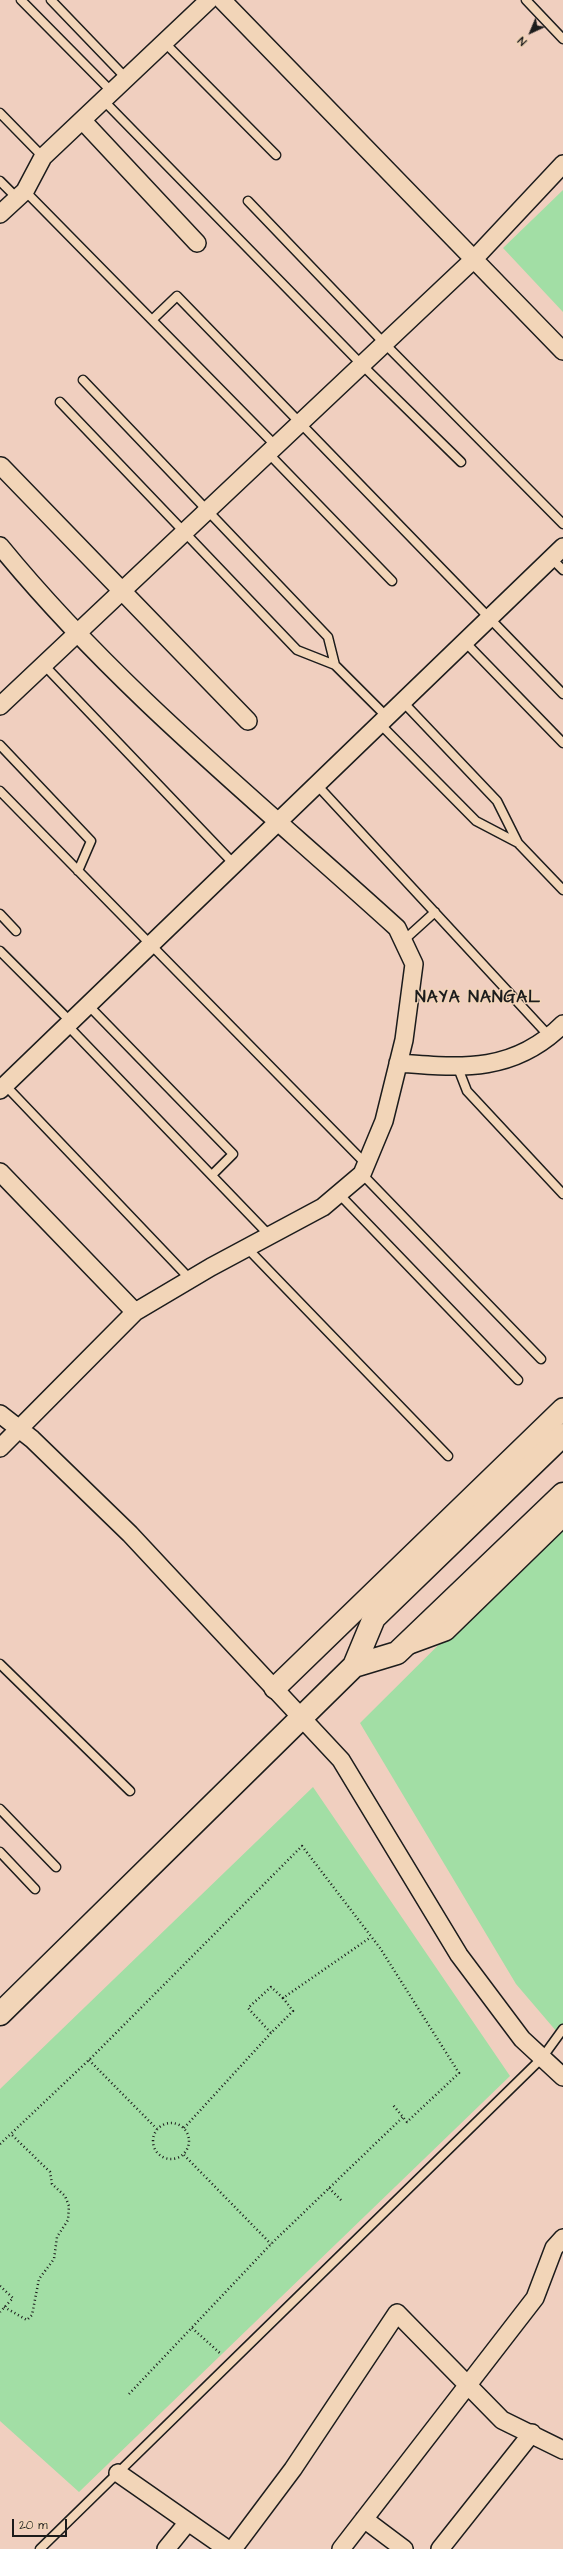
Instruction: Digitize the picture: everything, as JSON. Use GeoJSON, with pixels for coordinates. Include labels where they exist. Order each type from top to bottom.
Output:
{"type":"FeatureCollection","features":[{"type":"Feature","properties":{"kind":"highway"},"geometry":{"type":"LineString","coordinates":[[0,2014],[303,1718],[354,1666],[374,1618],[563,1436]]}},
{"type":"Feature","properties":{"kind":"highway"},"geometry":{"type":"LineString","coordinates":[[354,1666],[397,1653],[563,1494]]}},
{"type":"Feature","properties":{"kind":"street"},"geometry":{"type":"LineString","coordinates":[[0,214],[21,194],[43,157],[209,0]]}},
{"type":"Feature","properties":{"kind":"street"},"geometry":{"type":"LineString","coordinates":[[222,0],[563,351]]}},
{"type":"Feature","properties":{"kind":"street"},"geometry":{"type":"LineString","coordinates":[[82,120],[198,243]]}},
{"type":"Feature","properties":{"kind":"street"},"geometry":{"type":"LineString","coordinates":[[0,706],[474,259],[563,164]]}},
{"type":"Feature","properties":{"kind":"street"},"geometry":{"type":"LineString","coordinates":[[1,466],[248,721]]}},
{"type":"Feature","properties":{"kind":"street"},"geometry":{"type":"LineString","coordinates":[[0,546],[35,589],[155,710],[397,928],[414,964],[404,1040],[384,1120],[364,1169],[339,1194],[323,1207],[190,1279],[136,1312],[0,1448]]}},
{"type":"Feature","properties":{"kind":"street"},"geometry":{"type":"LineString","coordinates":[[3,1088],[557,553]]}},
{"type":"Feature","properties":{"kind":"street"},"geometry":{"type":"LineString","coordinates":[[398,1063],[458,1068],[505,1062],[550,1037],[563,1024]]}},
{"type":"Feature","properties":{"kind":"street"},"geometry":{"type":"LineString","coordinates":[[0,1172],[136,1312]]}},
{"type":"Feature","properties":{"kind":"street"},"geometry":{"type":"LineString","coordinates":[[275,1688],[563,1409]]}},
{"type":"Feature","properties":{"kind":"street"},"geometry":{"type":"LineString","coordinates":[[0,1414],[20,1429],[130,1534],[341,1760],[459,1955],[522,2039],[563,2077]]}},
{"type":"Feature","properties":{"kind":"street"},"geometry":{"type":"LineString","coordinates":[[407,1644],[444,1630],[563,1515]]}},
{"type":"Feature","properties":{"kind":"street"},"geometry":{"type":"LineString","coordinates":[[380,1613],[388,1578]]}},
{"type":"Feature","properties":{"kind":"street"},"geometry":{"type":"LineString","coordinates":[[341,2549],[535,2298],[554,2248],[563,2238]]}},
{"type":"Feature","properties":{"kind":"street"},"geometry":{"type":"LineString","coordinates":[[233,2549],[293,2468],[397,2313],[502,2420],[532,2433],[563,2450]]}},
{"type":"Feature","properties":{"kind":"street"},"geometry":{"type":"LineString","coordinates":[[440,2549],[532,2433]]}},
{"type":"Feature","properties":{"kind":"street"},"geometry":{"type":"LineString","coordinates":[[118,2473],[227,2549]]}},
{"type":"Feature","properties":{"kind":"street"},"geometry":{"type":"LineString","coordinates":[[364,2520],[404,2549]]}},
{"type":"Feature","properties":{"kind":"street"},"geometry":{"type":"LineString","coordinates":[[166,2549],[188,2522]]}},
{"type":"Feature","properties":{"kind":"lane"},"geometry":{"type":"LineString","coordinates":[[21,0],[108,96],[362,365],[460,462]]}},
{"type":"Feature","properties":{"kind":"lane"},"geometry":{"type":"LineString","coordinates":[[51,0],[126,78]]}},
{"type":"Feature","properties":{"kind":"lane"},"geometry":{"type":"LineString","coordinates":[[526,0],[563,39]]}},
{"type":"Feature","properties":{"kind":"lane"},"geometry":{"type":"LineString","coordinates":[[164,42],[276,155]]}},
{"type":"Feature","properties":{"kind":"lane"},"geometry":{"type":"LineString","coordinates":[[0,113],[43,157]]}},
{"type":"Feature","properties":{"kind":"lane"},"geometry":{"type":"LineString","coordinates":[[0,181],[21,194],[152,320],[392,581]]}},
{"type":"Feature","properties":{"kind":"lane"},"geometry":{"type":"LineString","coordinates":[[248,200],[384,343],[563,524]]}},
{"type":"Feature","properties":{"kind":"lane"},"geometry":{"type":"LineString","coordinates":[[152,320],[177,296],[490,617],[563,694]]}},
{"type":"Feature","properties":{"kind":"lane"},"geometry":{"type":"LineString","coordinates":[[83,380],[328,637],[335,666]]}},
{"type":"Feature","properties":{"kind":"lane"},"geometry":{"type":"LineString","coordinates":[[60,402],[183,533],[297,650],[335,666],[476,821],[518,843]]}},
{"type":"Feature","properties":{"kind":"lane"},"geometry":{"type":"LineString","coordinates":[[557,553],[563,570]]}},
{"type":"Feature","properties":{"kind":"lane"},"geometry":{"type":"LineString","coordinates":[[464,642],[563,742]]}},
{"type":"Feature","properties":{"kind":"lane"},"geometry":{"type":"LineString","coordinates":[[44,665],[234,864]]}},
{"type":"Feature","properties":{"kind":"lane"},"geometry":{"type":"LineString","coordinates":[[403,702],[497,801],[518,843],[563,890]]}},
{"type":"Feature","properties":{"kind":"lane"},"geometry":{"type":"LineString","coordinates":[[0,745],[91,841],[78,871]]}},
{"type":"Feature","properties":{"kind":"lane"},"geometry":{"type":"LineString","coordinates":[[317,785],[550,1037]]}},
{"type":"Feature","properties":{"kind":"lane"},"geometry":{"type":"LineString","coordinates":[[0,791],[150,945],[364,1169],[542,1360]]}},
{"type":"Feature","properties":{"kind":"lane"},"geometry":{"type":"LineString","coordinates":[[403,941],[435,912]]}},
{"type":"Feature","properties":{"kind":"lane"},"geometry":{"type":"LineString","coordinates":[[0,914],[16,931]]}},
{"type":"Feature","properties":{"kind":"lane"},"geometry":{"type":"LineString","coordinates":[[0,951],[270,1236]]}},
{"type":"Feature","properties":{"kind":"lane"},"geometry":{"type":"LineString","coordinates":[[88,1005],[233,1154],[212,1175]]}},
{"type":"Feature","properties":{"kind":"lane"},"geometry":{"type":"LineString","coordinates":[[458,1068],[467,1092],[563,1194]]}},
{"type":"Feature","properties":{"kind":"lane"},"geometry":{"type":"LineString","coordinates":[[3,1088],[190,1279]]}},
{"type":"Feature","properties":{"kind":"lane"},"geometry":{"type":"LineString","coordinates":[[339,1194],[518,1380]]}},
{"type":"Feature","properties":{"kind":"lane"},"geometry":{"type":"LineString","coordinates":[[247,1248],[448,1456]]}},
{"type":"Feature","properties":{"kind":"lane"},"geometry":{"type":"LineString","coordinates":[[0,1664],[130,1792]]}},
{"type":"Feature","properties":{"kind":"lane"},"geometry":{"type":"LineString","coordinates":[[0,1809],[56,1867]]}},
{"type":"Feature","properties":{"kind":"lane"},"geometry":{"type":"LineString","coordinates":[[0,1852],[35,1889]]}},
{"type":"Feature","properties":{"kind":"lane"},"geometry":{"type":"LineString","coordinates":[[40,2549],[542,2058],[563,2029]]}},
{"type":"Feature","properties":{"kind":"path"},"geometry":{"type":"LineString","coordinates":[[0,2144],[89,2060],[302,1846],[371,1937],[459,2073],[407,2122],[394,2105]]}},
{"type":"Feature","properties":{"kind":"path"},"geometry":{"type":"LineString","coordinates":[[283,1998],[371,1937]]}},
{"type":"Feature","properties":{"kind":"path"},"geometry":{"type":"LineString","coordinates":[[184,2128],[293,2011],[283,1998],[271,1987],[248,2008],[271,2033]]}},
{"type":"Feature","properties":{"kind":"path"},"geometry":{"type":"LineString","coordinates":[[89,2060],[157,2129]]}},
{"type":"Feature","properties":{"kind":"path"},"geometry":{"type":"LineString","coordinates":[[129,2394],[271,2244],[403,2117]]}},
{"type":"Feature","properties":{"kind":"path"},"geometry":{"type":"LineString","coordinates":[[167,2123],[179,2124],[184,2128],[188,2132],[190,2144],[184,2155],[172,2160],[160,2156],[153,2146],[154,2134],[157,2129],[167,2123]]}},
{"type":"Feature","properties":{"kind":"path"},"geometry":{"type":"LineString","coordinates":[[4,2308],[27,2320],[32,2315],[40,2279],[54,2260],[57,2237],[68,2220],[69,2206],[65,2196],[52,2184],[50,2172],[11,2134]]}},
{"type":"Feature","properties":{"kind":"path"},"geometry":{"type":"LineString","coordinates":[[184,2155],[271,2244]]}},
{"type":"Feature","properties":{"kind":"path"},"geometry":{"type":"LineString","coordinates":[[329,2188],[343,2202]]}},
{"type":"Feature","properties":{"kind":"path"},"geometry":{"type":"LineString","coordinates":[[0,2286],[13,2298],[0,2312]]}},
{"type":"Feature","properties":{"kind":"path"},"geometry":{"type":"LineString","coordinates":[[192,2328],[230,2363]]}},
{"type":"Feature","properties":{"kind":"green space"},"geometry":{"type":"Polygon","coordinates":[[[563,190],[563,312],[503,248],[563,190]]]}},
{"type":"Feature","properties":{"kind":"green space"},"geometry":{"type":"Polygon","coordinates":[[[563,1521],[563,2027],[557,2032],[516,1984],[360,1723],[563,1521]]]}},
{"type":"Feature","properties":{"kind":"green space"},"geometry":{"type":"Polygon","coordinates":[[[313,1787],[510,2076],[79,2492],[0,2421],[0,2089],[313,1787]]]}},
{"type":"Feature","properties":{"kind":"district","name":"NAYA NANGAL"},"geometry":{"type":"Point","coordinates":[478,998]}}]}
